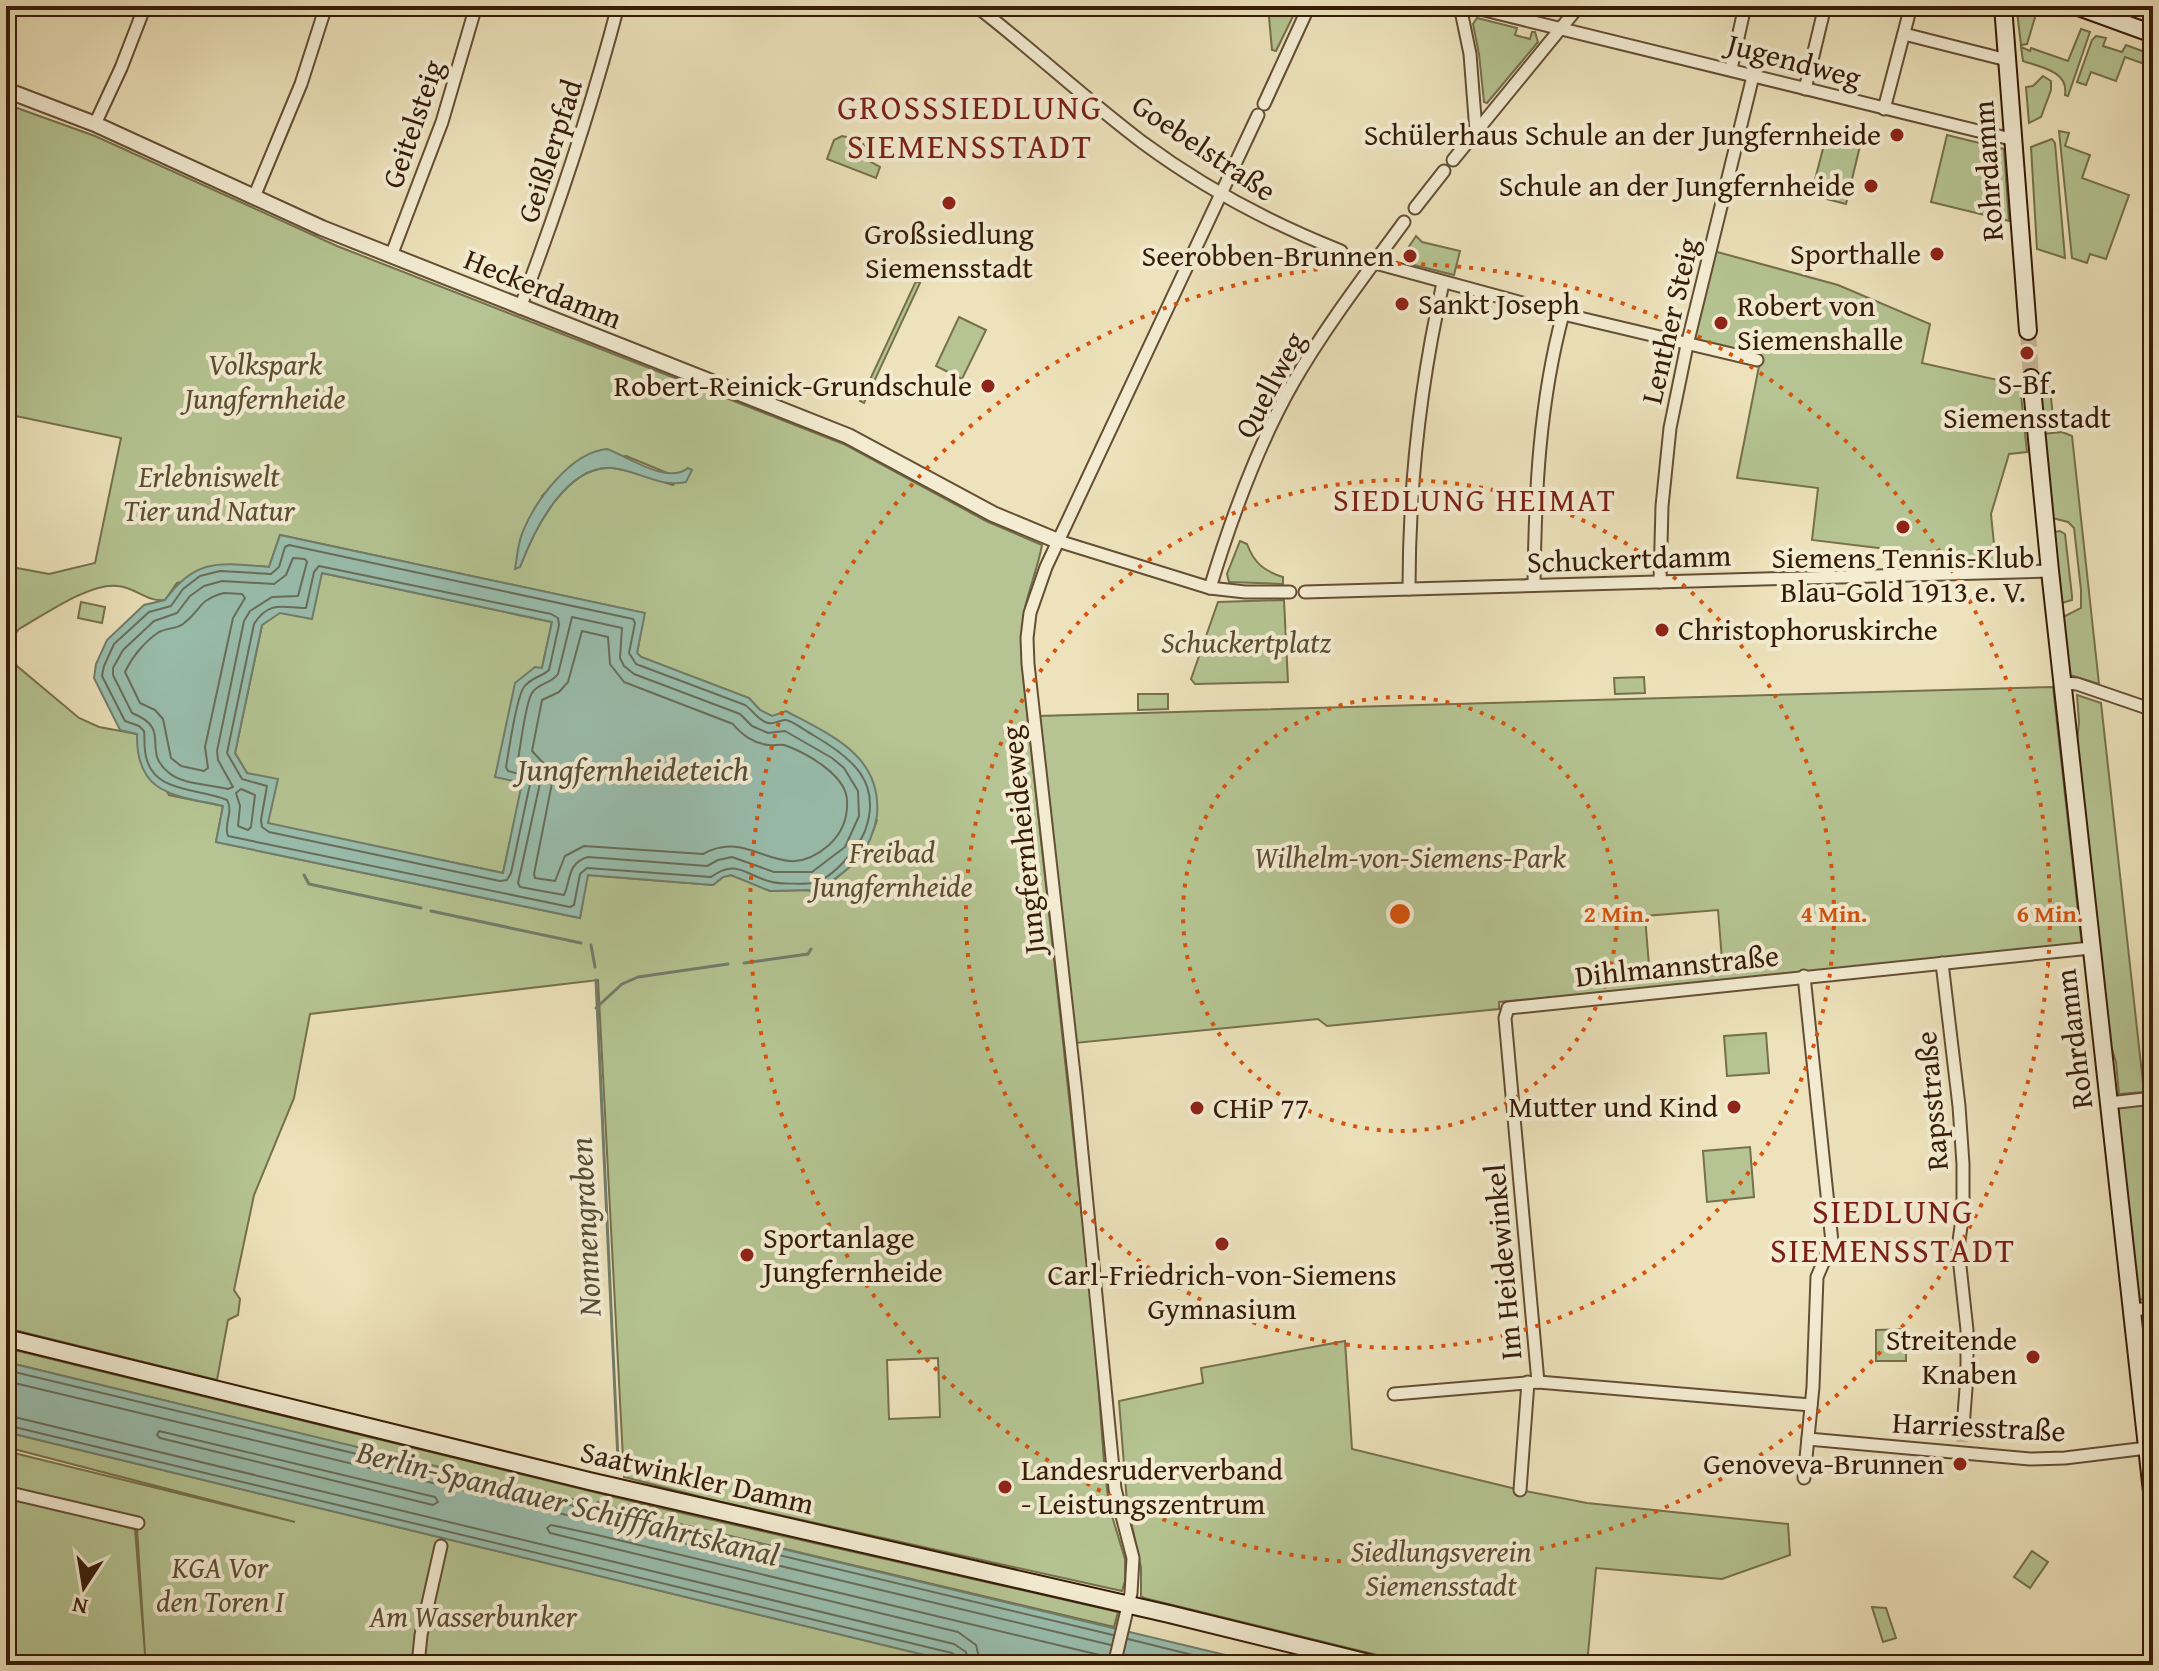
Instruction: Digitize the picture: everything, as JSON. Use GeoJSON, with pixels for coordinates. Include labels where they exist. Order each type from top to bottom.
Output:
{"type":"FeatureCollection","features":[{"type":"Feature","properties":{"kind":"main road","name":"Rohrdamm"},"geometry":{"type":"LineString","coordinates":[[2003,6],[2028,331]]}},
{"type":"Feature","properties":{"kind":"main road"},"geometry":{"type":"LineString","coordinates":[[2076,6],[2153,34]]}},
{"type":"Feature","properties":{"kind":"main road","name":"Rohrdamm"},"geometry":{"type":"LineString","coordinates":[[2031,378],[2153,1501]]}},
{"type":"Feature","properties":{"kind":"main road","name":"Saatwinkler Damm"},"geometry":{"type":"LineString","coordinates":[[6,1338],[1127,1610],[1377,1665]]}},
{"type":"Feature","properties":{"kind":"street"},"geometry":{"type":"LineString","coordinates":[[95,124],[145,6]]}},
{"type":"Feature","properties":{"kind":"street"},"geometry":{"type":"LineString","coordinates":[[254,197],[301,84],[326,6]]}},
{"type":"Feature","properties":{"kind":"street","name":"Geitelsteig"},"geometry":{"type":"LineString","coordinates":[[391,256],[442,122],[476,6]]}},
{"type":"Feature","properties":{"kind":"street","name":"Geißlerpfad"},"geometry":{"type":"LineString","coordinates":[[520,308],[554,221],[583,132],[618,6]]}},
{"type":"Feature","properties":{"kind":"street","name":"Goebelstraße"},"geometry":{"type":"LineString","coordinates":[[976,6],[1143,142],[1221,195],[1287,230],[1341,251]]}},
{"type":"Feature","properties":{"kind":"street","name":"Jungfernheideweg"},"geometry":{"type":"LineString","coordinates":[[1114,1665],[1134,1575],[1133,1558],[1115,1489],[1078,1107],[1027,638],[1034,596],[1058,541],[1309,6]]}},
{"type":"Feature","properties":{"kind":"street"},"geometry":{"type":"LineString","coordinates":[[1460,6],[1470,54],[1476,131]]}},
{"type":"Feature","properties":{"kind":"street","name":"Jugendweg"},"geometry":{"type":"LineString","coordinates":[[1468,6],[2015,140]]}},
{"type":"Feature","properties":{"kind":"street"},"geometry":{"type":"LineString","coordinates":[[1453,160],[1579,6]]}},
{"type":"Feature","properties":{"kind":"street"},"geometry":{"type":"LineString","coordinates":[[1731,69],[1745,6]]}},
{"type":"Feature","properties":{"kind":"street"},"geometry":{"type":"LineString","coordinates":[[1805,89],[1825,6]]}},
{"type":"Feature","properties":{"kind":"street"},"geometry":{"type":"LineString","coordinates":[[1884,109],[1911,6]]}},
{"type":"Feature","properties":{"kind":"street"},"geometry":{"type":"LineString","coordinates":[[1904,34],[2007,60]]}},
{"type":"Feature","properties":{"kind":"street","name":"Lenther Steig"},"geometry":{"type":"LineString","coordinates":[[1660,582],[1670,428],[1687,345],[1753,76]]}},
{"type":"Feature","properties":{"kind":"street","name":"Heckerdamm"},"geometry":{"type":"LineString","coordinates":[[6,90],[95,124],[391,256],[848,436],[975,505],[1058,541]]}},
{"type":"Feature","properties":{"kind":"street"},"geometry":{"type":"LineString","coordinates":[[1415,208],[1444,171]]}},
{"type":"Feature","properties":{"kind":"street","name":"Quellweg"},"geometry":{"type":"LineString","coordinates":[[1210,588],[1242,495],[1291,387],[1312,352],[1404,222]]}},
{"type":"Feature","properties":{"kind":"street"},"geometry":{"type":"LineString","coordinates":[[1357,258],[1563,314],[1757,360]]}},
{"type":"Feature","properties":{"kind":"street"},"geometry":{"type":"LineString","coordinates":[[1409,589],[1412,485],[1420,397],[1443,283]]}},
{"type":"Feature","properties":{"kind":"street"},"geometry":{"type":"LineString","coordinates":[[1534,585],[1538,461],[1543,417],[1563,314]]}},
{"type":"Feature","properties":{"kind":"street"},"geometry":{"type":"LineString","coordinates":[[1058,541],[1210,588],[1290,592]]}},
{"type":"Feature","properties":{"kind":"street","name":"Schuckertdamm"},"geometry":{"type":"LineString","coordinates":[[1305,592],[2050,571]]}},
{"type":"Feature","properties":{"kind":"street"},"geometry":{"type":"LineString","coordinates":[[2062,683],[2077,684],[2153,710]]}},
{"type":"Feature","properties":{"kind":"street","name":"Dihlmannstraße"},"geometry":{"type":"LineString","coordinates":[[1508,1008],[2091,948]]}},
{"type":"Feature","properties":{"kind":"street","name":"Rapsstraße"},"geometry":{"type":"LineString","coordinates":[[1942,963],[1959,1106],[1963,1173],[1963,1212],[1958,1248],[1967,1330],[1963,1427]]}},
{"type":"Feature","properties":{"kind":"street"},"geometry":{"type":"LineString","coordinates":[[1804,976],[1832,1242],[1817,1277],[1804,1478]]}},
{"type":"Feature","properties":{"kind":"street","name":"Im Heidewinkel"},"geometry":{"type":"LineString","coordinates":[[1508,1008],[1505,1018],[1533,1382],[1520,1490]]}},
{"type":"Feature","properties":{"kind":"street"},"geometry":{"type":"LineString","coordinates":[[2109,1103],[2153,1098]]}},
{"type":"Feature","properties":{"kind":"street"},"geometry":{"type":"LineString","coordinates":[[2132,1310],[2153,1308]]}},
{"type":"Feature","properties":{"kind":"street"},"geometry":{"type":"LineString","coordinates":[[1394,1394],[1533,1382]]}},
{"type":"Feature","properties":{"kind":"street","name":"Im Heidewinkel"},"geometry":{"type":"LineString","coordinates":[[1533,1382],[1811,1405]]}},
{"type":"Feature","properties":{"kind":"street","name":"Harriesstraße"},"geometry":{"type":"LineString","coordinates":[[1808,1439],[1961,1447],[2030,1459],[2147,1448]]}},
{"type":"Feature","properties":{"kind":"street"},"geometry":{"type":"LineString","coordinates":[[6,1492],[138,1523]]}},
{"type":"Feature","properties":{"kind":"street"},"geometry":{"type":"LineString","coordinates":[[418,1665],[421,1635],[441,1546]]}},
{"type":"Feature","properties":{"kind":"green space"},"geometry":{"type":"Polygon","coordinates":[[[1268,6],[1298,6],[1276,51],[1272,50],[1268,6]]]}},
{"type":"Feature","properties":{"kind":"green space"},"geometry":{"type":"Polygon","coordinates":[[[2022,9],[2036,14],[2027,44],[2021,45],[2017,11],[2022,9]]]}},
{"type":"Feature","properties":{"kind":"green space"},"geometry":{"type":"Polygon","coordinates":[[[1477,18],[1517,28],[1515,35],[1530,39],[1532,32],[1535,32],[1538,42],[1487,103],[1484,102],[1473,24],[1477,18]]]}},
{"type":"Feature","properties":{"kind":"green space"},"geometry":{"type":"Polygon","coordinates":[[[2081,29],[2090,32],[2068,96],[2058,75],[2023,61],[2021,47],[2068,61],[2081,29]]]}},
{"type":"Feature","properties":{"kind":"green space"},"geometry":{"type":"Polygon","coordinates":[[[2096,36],[2106,38],[2103,46],[2122,52],[2126,45],[2153,55],[2153,67],[2125,57],[2116,81],[2091,72],[2086,85],[2077,82],[2096,36]]]}},
{"type":"Feature","properties":{"kind":"green space"},"geometry":{"type":"Polygon","coordinates":[[[2043,76],[2051,81],[2051,90],[2041,117],[2029,123],[2026,87],[2033,86],[2043,76]]]}},
{"type":"Feature","properties":{"kind":"green space","name":"Volkspark Jungfernheide"},"geometry":{"type":"Polygon","coordinates":[[[6,104],[95,136],[337,246],[846,445],[986,521],[1042,545],[1024,613],[1022,665],[1094,1327],[1109,1506],[1125,1559],[1122,1591],[721,1502],[624,1477],[598,980],[310,1014],[294,1098],[254,1195],[234,1290],[240,1299],[238,1315],[228,1320],[217,1380],[6,1328],[6,566],[49,574],[95,563],[121,438],[6,414],[6,104]],[[626,456],[573,464],[542,496],[520,567],[554,502],[580,477],[595,470],[612,468],[673,485],[683,472],[672,475],[626,456]],[[280,535],[269,567],[255,566],[177,583],[165,600],[152,599],[118,586],[94,589],[19,629],[12,643],[17,666],[79,718],[99,727],[137,734],[169,795],[223,806],[216,842],[580,918],[587,875],[713,885],[731,875],[770,891],[809,890],[812,893],[834,880],[853,863],[873,832],[877,820],[772,716],[760,710],[749,698],[641,657],[637,653],[644,613],[280,535]],[[938,1358],[887,1360],[889,1419],[940,1417],[938,1358]]]}},
{"type":"Feature","properties":{"kind":"green space"},"geometry":{"type":"Polygon","coordinates":[[[2059,131],[2069,133],[2065,146],[2090,155],[2082,178],[2129,195],[2106,259],[2090,254],[2087,263],[2072,258],[2059,131]]]}},
{"type":"Feature","properties":{"kind":"green space"},"geometry":{"type":"Polygon","coordinates":[[[1947,135],[2004,149],[2009,221],[1931,202],[1947,135]]]}},
{"type":"Feature","properties":{"kind":"green space"},"geometry":{"type":"Polygon","coordinates":[[[842,136],[861,140],[865,148],[864,158],[880,167],[876,178],[827,159],[834,140],[842,136]]]}},
{"type":"Feature","properties":{"kind":"green space"},"geometry":{"type":"Polygon","coordinates":[[[1826,137],[1860,146],[1846,204],[1811,195],[1826,137]]]}},
{"type":"Feature","properties":{"kind":"green space"},"geometry":{"type":"Polygon","coordinates":[[[2052,139],[2055,143],[2065,258],[2037,249],[2031,147],[2052,139]]]}},
{"type":"Feature","properties":{"kind":"green space"},"geometry":{"type":"Polygon","coordinates":[[[1416,236],[1422,242],[1460,251],[1454,275],[1410,264],[1406,251],[1416,236]]]}},
{"type":"Feature","properties":{"kind":"green space"},"geometry":{"type":"Polygon","coordinates":[[[1710,250],[1838,285],[1930,324],[1922,363],[2020,385],[2027,452],[2009,454],[1991,514],[1996,564],[1937,565],[1936,555],[1812,540],[1818,488],[1737,478],[1760,361],[1687,345],[1710,250]]]}},
{"type":"Feature","properties":{"kind":"green space"},"geometry":{"type":"Polygon","coordinates":[[[916,281],[920,283],[864,403],[860,401],[916,281]]]}},
{"type":"Feature","properties":{"kind":"green space"},"geometry":{"type":"Polygon","coordinates":[[[959,317],[986,330],[962,379],[936,366],[959,317]]]}},
{"type":"Feature","properties":{"kind":"green space"},"geometry":{"type":"Polygon","coordinates":[[[2038,379],[2050,388],[2053,417],[2059,420],[2055,426],[2043,427],[2038,379]]]}},
{"type":"Feature","properties":{"kind":"green space"},"geometry":{"type":"Polygon","coordinates":[[[2062,432],[2072,436],[2099,684],[2070,675],[2063,617],[2081,608],[2081,590],[2074,528],[2068,522],[2052,518],[2043,434],[2062,432]]]}},
{"type":"Feature","properties":{"kind":"green space"},"geometry":{"type":"Polygon","coordinates":[[[2054,532],[2065,534],[2072,596],[2072,600],[2062,603],[2054,532]]]}},
{"type":"Feature","properties":{"kind":"green space"},"geometry":{"type":"Polygon","coordinates":[[[1240,541],[1247,544],[1260,565],[1283,577],[1283,584],[1229,582],[1227,574],[1240,541]]]}},
{"type":"Feature","properties":{"kind":"green space"},"geometry":{"type":"Polygon","coordinates":[[[322,573],[552,622],[542,668],[495,776],[523,783],[503,873],[268,824],[247,773],[235,753],[262,625],[322,573]]]}},
{"type":"Feature","properties":{"kind":"green space","name":"Schuckertplatz"},"geometry":{"type":"Polygon","coordinates":[[[1284,600],[1288,682],[1195,684],[1191,679],[1218,602],[1284,600]]]}},
{"type":"Feature","properties":{"kind":"green space"},"geometry":{"type":"Polygon","coordinates":[[[81,602],[105,607],[102,623],[78,618],[81,602]]]}},
{"type":"Feature","properties":{"kind":"green space"},"geometry":{"type":"Polygon","coordinates":[[[1644,677],[1645,693],[1615,694],[1614,678],[1644,677]]]}},
{"type":"Feature","properties":{"kind":"green space","name":"Wilhelm-von-Siemens-Park"},"geometry":{"type":"Polygon","coordinates":[[[2053,687],[2082,947],[1499,1002],[1499,1009],[1327,1026],[1318,1019],[1075,1043],[1038,716],[2053,687]],[[1718,910],[1645,916],[1649,966],[1722,960],[1718,910]]]}},
{"type":"Feature","properties":{"kind":"green space"},"geometry":{"type":"Polygon","coordinates":[[[1138,694],[1168,694],[1168,709],[1138,710],[1138,694]]]}},
{"type":"Feature","properties":{"kind":"green space"},"geometry":{"type":"Polygon","coordinates":[[[2077,695],[2101,703],[2144,1092],[2119,1094],[2116,1062],[2109,1040],[2077,742],[2077,695]]]}},
{"type":"Feature","properties":{"kind":"green space"},"geometry":{"type":"Polygon","coordinates":[[[1766,1033],[1769,1073],[1727,1076],[1724,1036],[1766,1033]]]}},
{"type":"Feature","properties":{"kind":"green space"},"geometry":{"type":"Polygon","coordinates":[[[2145,1103],[2153,1174],[2153,1301],[2145,1302],[2138,1297],[2117,1111],[2120,1107],[2145,1103]]]}},
{"type":"Feature","properties":{"kind":"green space"},"geometry":{"type":"Polygon","coordinates":[[[1750,1147],[1754,1197],[1707,1202],[1703,1151],[1750,1147]]]}},
{"type":"Feature","properties":{"kind":"green space"},"geometry":{"type":"Polygon","coordinates":[[[1906,1329],[1906,1361],[1876,1361],[1876,1330],[1906,1329]]]}},
{"type":"Feature","properties":{"kind":"green space","name":"Siedlungsverein Siemensstadt"},"geometry":{"type":"Polygon","coordinates":[[[1345,1341],[1352,1449],[1587,1503],[1788,1524],[1790,1555],[1722,1579],[1596,1568],[1587,1665],[1418,1665],[1141,1596],[1141,1567],[1127,1503],[1119,1401],[1203,1383],[1201,1368],[1345,1341]]]}},
{"type":"Feature","properties":{"kind":"green space"},"geometry":{"type":"Polygon","coordinates":[[[6,1348],[651,1506],[1118,1612],[1114,1627],[604,1506],[599,1502],[593,1505],[6,1362],[6,1348]]]}},
{"type":"Feature","properties":{"kind":"green space"},"geometry":{"type":"Polygon","coordinates":[[[6,1432],[966,1665],[6,1665],[6,1497],[135,1529],[145,1654],[137,1528],[6,1495],[6,1451],[295,1522],[6,1447],[6,1432]]]}},
{"type":"Feature","properties":{"kind":"green space"},"geometry":{"type":"Polygon","coordinates":[[[2032,1551],[2048,1562],[2030,1588],[2014,1577],[2032,1551]]]}},
{"type":"Feature","properties":{"kind":"green space"},"geometry":{"type":"Polygon","coordinates":[[[1872,1607],[1886,1608],[1896,1638],[1883,1642],[1872,1607]]]}},
{"type":"Feature","properties":{"kind":"water"},"geometry":{"type":"Polygon","coordinates":[[[607,449],[659,472],[692,470],[686,482],[676,483],[613,468],[596,470],[581,477],[554,502],[534,535],[520,567],[515,569],[523,531],[546,492],[568,468],[594,452],[607,449]]]}},
{"type":"Feature","properties":{"kind":"water","name":"Jungfernheideteich"},"geometry":{"type":"Polygon","coordinates":[[[280,535],[645,613],[637,653],[641,657],[749,698],[760,710],[772,716],[786,711],[835,739],[862,762],[876,794],[877,815],[870,839],[852,865],[814,894],[809,890],[770,891],[731,875],[713,885],[588,875],[580,918],[216,842],[223,806],[174,794],[151,781],[138,754],[137,734],[120,730],[94,678],[96,664],[107,640],[144,605],[165,600],[188,576],[223,564],[269,567],[280,535]],[[322,573],[312,619],[280,613],[262,625],[235,753],[247,773],[278,779],[268,823],[503,873],[522,783],[495,777],[515,683],[535,667],[542,668],[552,622],[322,573]]]}},
{"type":"Feature","properties":{"kind":"water","name":"Berlin-Spandauer Schifffahrtskanal"},"geometry":{"type":"Polygon","coordinates":[[[6,1362],[593,1504],[599,1502],[604,1506],[1267,1665],[966,1665],[6,1432],[6,1362]]]}},
{"type":"Feature","properties":{"kind":"waterway","name":"Nonnengraben"},"geometry":{"type":"LineString","coordinates":[[304,875],[309,884],[421,908]]}},
{"type":"Feature","properties":{"kind":"waterway","name":"Nonnengraben"},"geometry":{"type":"LineString","coordinates":[[431,911],[581,943]]}},
{"type":"Feature","properties":{"kind":"waterway","name":"Nonnengraben"},"geometry":{"type":"LineString","coordinates":[[591,945],[595,967]]}},
{"type":"Feature","properties":{"kind":"waterway"},"geometry":{"type":"LineString","coordinates":[[744,963],[808,954],[811,949]]}},
{"type":"Feature","properties":{"kind":"waterway"},"geometry":{"type":"LineString","coordinates":[[596,1008],[622,984],[638,977],[728,964]]}},
{"type":"Feature","properties":{"kind":"waterway","name":"Nonnengraben"},"geometry":{"type":"LineString","coordinates":[[596,980],[618,1460],[613,1471]]}},
{"type":"Feature","properties":{"kind":"tunnel"},"geometry":{"type":"LineString","coordinates":[[2028,331],[2031,378]]}},
{"type":"Feature","properties":{"kind":"tunnel"},"geometry":{"type":"LineString","coordinates":[[1962,1442],[1963,1427]]}},
{"type":"Feature","properties":{"kind":"place","name":"Schülerhaus Schule an der Jungfernheide"},"geometry":{"type":"Point","coordinates":[1897,135]}},
{"type":"Feature","properties":{"kind":"place","name":"Schule an der Jungfernheide"},"geometry":{"type":"Point","coordinates":[1871,186]}},
{"type":"Feature","properties":{"kind":"place","name":"Großsiedlung Siemensstadt"},"geometry":{"type":"Point","coordinates":[949,203]}},
{"type":"Feature","properties":{"kind":"place","name":"Sporthalle"},"geometry":{"type":"Point","coordinates":[1937,254]}},
{"type":"Feature","properties":{"kind":"place","name":"Seerobben-Brunnen"},"geometry":{"type":"Point","coordinates":[1410,256]}},
{"type":"Feature","properties":{"kind":"place","name":"Sankt Joseph"},"geometry":{"type":"Point","coordinates":[1402,304]}},
{"type":"Feature","properties":{"kind":"place","name":"Robert von Siemenshalle"},"geometry":{"type":"Point","coordinates":[1721,323]}},
{"type":"Feature","properties":{"kind":"place","name":"S-Bf. Siemensstadt"},"geometry":{"type":"Point","coordinates":[2027,353]}},
{"type":"Feature","properties":{"kind":"place","name":"Robert-Reinick-Grundschule"},"geometry":{"type":"Point","coordinates":[988,386]}},
{"type":"Feature","properties":{"kind":"place","name":"Siemens Tennis-Klub Blau-Gold 1913 e. V."},"geometry":{"type":"Point","coordinates":[1903,527]}},
{"type":"Feature","properties":{"kind":"place","name":"Christophoruskirche"},"geometry":{"type":"Point","coordinates":[1662,630]}},
{"type":"Feature","properties":{"kind":"place","name":"Mutter und Kind"},"geometry":{"type":"Point","coordinates":[1734,1107]}},
{"type":"Feature","properties":{"kind":"place","name":"CHiP 77"},"geometry":{"type":"Point","coordinates":[1197,1108]}},
{"type":"Feature","properties":{"kind":"place","name":"Carl-Friedrich-von-Siemens Gymnasium"},"geometry":{"type":"Point","coordinates":[1222,1244]}},
{"type":"Feature","properties":{"kind":"place","name":"Sportanlage Jungfernheide"},"geometry":{"type":"Point","coordinates":[747,1255]}},
{"type":"Feature","properties":{"kind":"place","name":"Streitende Knaben"},"geometry":{"type":"Point","coordinates":[2033,1357]}},
{"type":"Feature","properties":{"kind":"place","name":"Genoveva-Brunnen"},"geometry":{"type":"Point","coordinates":[1960,1464]}},
{"type":"Feature","properties":{"kind":"place","name":"Landesruderverband - Leistungszentrum"},"geometry":{"type":"Point","coordinates":[1005,1487]}},
{"type":"Feature","properties":{"kind":"district","name":"GROSSSIEDLUNG SIEMENSSTADT"},"geometry":{"type":"Point","coordinates":[970,126]}},
{"type":"Feature","properties":{"kind":"district","name":"SIEDLUNG HEIMAT"},"geometry":{"type":"Point","coordinates":[1475,500]}},
{"type":"Feature","properties":{"kind":"district","name":"SIEDLUNG SIEMENSSTADT"},"geometry":{"type":"Point","coordinates":[1893,1230]}},
{"type":"Feature","properties":{"kind":"park label","name":"Erlebniswelt Tier und Natur"},"geometry":{"type":"Point","coordinates":[209,494]}},
{"type":"Feature","properties":{"kind":"park label","name":"Freibad Jungfernheide"},"geometry":{"type":"Point","coordinates":[892,870]}},
{"type":"Feature","properties":{"kind":"park label","name":"KGA Vor den Toren I"},"geometry":{"type":"Point","coordinates":[220,1585]}},
{"type":"Feature","properties":{"kind":"park label","name":"Am Wasserbunker"},"geometry":{"type":"Point","coordinates":[473,1617]}}]}
